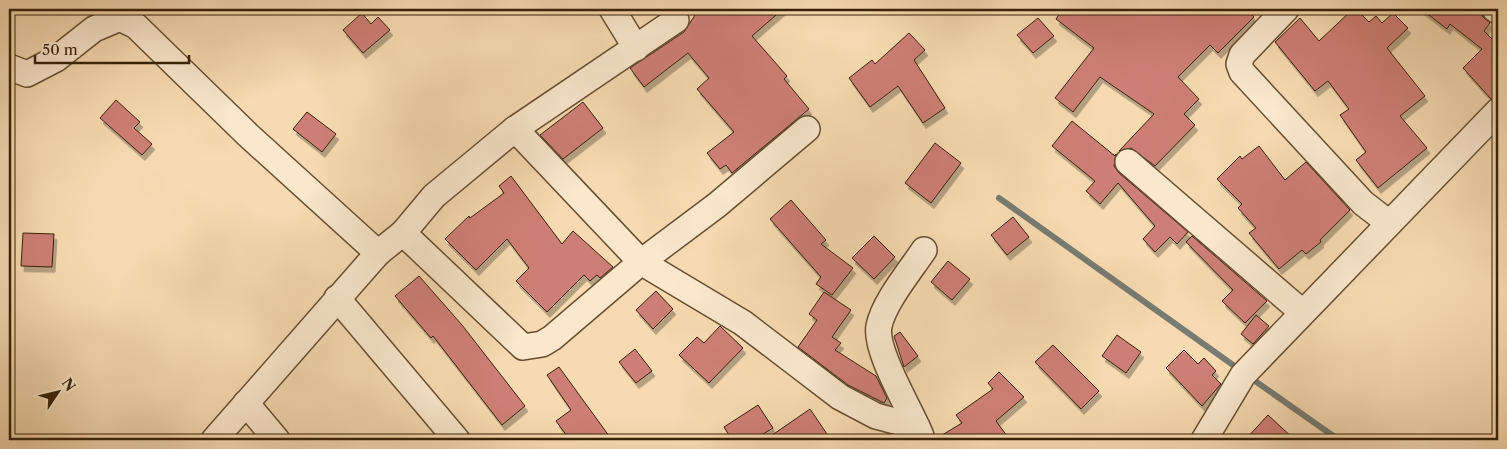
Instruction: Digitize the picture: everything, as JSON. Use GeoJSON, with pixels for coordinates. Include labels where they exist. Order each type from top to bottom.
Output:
{"type":"FeatureCollection","features":[{"type":"Feature","properties":{"kind":"street"},"geometry":{"type":"LineString","coordinates":[[612,9],[636,48]]}},
{"type":"Feature","properties":{"kind":"street"},"geometry":{"type":"LineString","coordinates":[[1286,9],[1242,55],[1239,64],[1242,72],[1363,203],[1389,223]]}},
{"type":"Feature","properties":{"kind":"street"},"geometry":{"type":"LineString","coordinates":[[9,67],[27,74],[56,59],[94,29],[120,18],[136,26],[248,135],[378,253]]}},
{"type":"Feature","properties":{"kind":"street"},"geometry":{"type":"LineString","coordinates":[[214,440],[337,298],[378,253],[403,233],[434,196],[515,129],[676,20]]}},
{"type":"Feature","properties":{"kind":"street"},"geometry":{"type":"LineString","coordinates":[[1206,440],[1243,375],[1498,111]]}},
{"type":"Feature","properties":{"kind":"street"},"geometry":{"type":"LineString","coordinates":[[515,129],[641,262],[743,323],[840,397],[876,416],[920,433]]}},
{"type":"Feature","properties":{"kind":"street"},"geometry":{"type":"LineString","coordinates":[[403,233],[523,347],[542,344],[552,338],[641,262],[717,204],[808,129]]}},
{"type":"Feature","properties":{"kind":"street"},"geometry":{"type":"LineString","coordinates":[[1128,162],[1302,312]]}},
{"type":"Feature","properties":{"kind":"street"},"geometry":{"type":"LineString","coordinates":[[920,433],[891,374],[879,334],[880,325],[889,304],[924,250]]}},
{"type":"Feature","properties":{"kind":"street"},"geometry":{"type":"LineString","coordinates":[[337,298],[457,440]]}},
{"type":"Feature","properties":{"kind":"street"},"geometry":{"type":"LineString","coordinates":[[246,403],[277,440]]}},
{"type":"Feature","properties":{"kind":"building"},"geometry":{"type":"Polygon","coordinates":[[[699,9],[783,9],[752,36],[787,76],[784,79],[809,109],[732,173],[726,165],[720,169],[707,153],[734,132],[697,89],[709,78],[688,53],[644,87],[630,68],[684,32],[699,9]]]}},
{"type":"Feature","properties":{"kind":"building"},"geometry":{"type":"Polygon","coordinates":[[[1063,9],[1247,9],[1254,17],[1218,53],[1210,45],[1178,77],[1199,99],[1184,114],[1195,125],[1155,166],[1131,148],[1119,151],[1154,114],[1100,77],[1073,112],[1055,98],[1094,48],[1056,19],[1063,9]]]}},
{"type":"Feature","properties":{"kind":"building"},"geometry":{"type":"Polygon","coordinates":[[[1353,9],[1356,9],[1369,22],[1376,16],[1382,23],[1393,13],[1408,28],[1387,48],[1425,96],[1400,116],[1427,148],[1378,188],[1356,160],[1366,152],[1340,115],[1349,109],[1328,81],[1315,91],[1275,42],[1300,18],[1319,41],[1353,9]]]}},
{"type":"Feature","properties":{"kind":"building"},"geometry":{"type":"Polygon","coordinates":[[[1421,9],[1481,9],[1482,16],[1490,23],[1484,31],[1492,39],[1498,33],[1498,97],[1491,99],[1463,68],[1482,49],[1450,24],[1447,29],[1421,9]]]}},
{"type":"Feature","properties":{"kind":"building"},"geometry":{"type":"Polygon","coordinates":[[[362,13],[371,24],[378,17],[390,30],[363,53],[343,30],[362,13]]]}},
{"type":"Feature","properties":{"kind":"building"},"geometry":{"type":"Polygon","coordinates":[[[1038,18],[1054,36],[1033,53],[1017,35],[1038,18]]]}},
{"type":"Feature","properties":{"kind":"building"},"geometry":{"type":"Polygon","coordinates":[[[909,33],[925,50],[914,60],[945,108],[923,123],[898,86],[870,107],[849,78],[872,60],[875,64],[909,33]]]}},
{"type":"Feature","properties":{"kind":"building"},"geometry":{"type":"Polygon","coordinates":[[[116,100],[140,122],[134,128],[152,144],[142,155],[100,118],[116,100]]]}},
{"type":"Feature","properties":{"kind":"building"},"geometry":{"type":"Polygon","coordinates":[[[583,102],[603,128],[563,159],[540,135],[583,102]]]}},
{"type":"Feature","properties":{"kind":"building"},"geometry":{"type":"Polygon","coordinates":[[[307,112],[336,134],[322,152],[293,129],[307,112]]]}},
{"type":"Feature","properties":{"kind":"building"},"geometry":{"type":"Polygon","coordinates":[[[1072,121],[1115,156],[1116,154],[1114,166],[1119,173],[1188,232],[1177,244],[1170,237],[1155,252],[1143,239],[1155,226],[1118,183],[1100,204],[1086,191],[1095,181],[1052,146],[1072,121]]]}},
{"type":"Feature","properties":{"kind":"building"},"geometry":{"type":"Polygon","coordinates":[[[935,143],[961,163],[931,203],[905,183],[935,143]]]}},
{"type":"Feature","properties":{"kind":"building"},"geometry":{"type":"Polygon","coordinates":[[[1259,146],[1285,180],[1306,162],[1350,210],[1320,240],[1321,242],[1306,254],[1302,250],[1279,269],[1249,233],[1256,228],[1238,208],[1242,204],[1217,179],[1240,156],[1242,159],[1259,146]]]}},
{"type":"Feature","properties":{"kind":"building"},"geometry":{"type":"Polygon","coordinates":[[[511,176],[562,244],[573,231],[613,267],[600,278],[597,275],[590,281],[584,275],[547,312],[516,281],[529,268],[507,239],[476,270],[445,239],[469,216],[470,218],[504,193],[499,186],[511,176]]]}},
{"type":"Feature","properties":{"kind":"building"},"geometry":{"type":"Polygon","coordinates":[[[791,200],[826,240],[821,244],[853,268],[832,295],[816,284],[821,277],[770,219],[791,200]]]}},
{"type":"Feature","properties":{"kind":"building"},"geometry":{"type":"Polygon","coordinates":[[[1013,217],[1029,237],[1007,255],[991,235],[1013,217]]]}},
{"type":"Feature","properties":{"kind":"building"},"geometry":{"type":"Polygon","coordinates":[[[23,233],[54,234],[52,267],[21,266],[23,233]]]}},
{"type":"Feature","properties":{"kind":"building"},"geometry":{"type":"Polygon","coordinates":[[[874,236],[895,257],[874,279],[852,258],[874,236]]]}},
{"type":"Feature","properties":{"kind":"building"},"geometry":{"type":"Polygon","coordinates":[[[1192,236],[1267,301],[1245,323],[1222,301],[1233,290],[1186,242],[1192,236]]]}},
{"type":"Feature","properties":{"kind":"building"},"geometry":{"type":"Polygon","coordinates":[[[948,261],[970,279],[952,300],[931,282],[948,261]]]}},
{"type":"Feature","properties":{"kind":"building"},"geometry":{"type":"Polygon","coordinates":[[[419,276],[462,325],[525,406],[502,425],[433,336],[431,338],[395,296],[419,276]]]}},
{"type":"Feature","properties":{"kind":"building"},"geometry":{"type":"Polygon","coordinates":[[[656,291],[673,309],[653,329],[636,310],[656,291]]]}},
{"type":"Feature","properties":{"kind":"building"},"geometry":{"type":"Polygon","coordinates":[[[824,292],[851,310],[832,337],[841,343],[835,350],[876,376],[887,398],[884,403],[848,385],[798,347],[817,320],[809,314],[824,292]]]}},
{"type":"Feature","properties":{"kind":"building"},"geometry":{"type":"Polygon","coordinates":[[[1256,315],[1269,326],[1253,344],[1241,334],[1256,315]]]}},
{"type":"Feature","properties":{"kind":"building"},"geometry":{"type":"Polygon","coordinates":[[[720,326],[743,348],[709,383],[679,355],[697,337],[704,343],[720,326]]]}},
{"type":"Feature","properties":{"kind":"building"},"geometry":{"type":"Polygon","coordinates":[[[900,332],[918,356],[904,367],[894,336],[900,332]]]}},
{"type":"Feature","properties":{"kind":"building"},"geometry":{"type":"Polygon","coordinates":[[[1117,335],[1141,352],[1126,373],[1102,356],[1117,335]]]}},
{"type":"Feature","properties":{"kind":"building"},"geometry":{"type":"Polygon","coordinates":[[[1053,345],[1099,391],[1081,409],[1035,362],[1053,345]]]}},
{"type":"Feature","properties":{"kind":"building"},"geometry":{"type":"Polygon","coordinates":[[[635,349],[652,371],[636,383],[619,362],[635,349]]]}},
{"type":"Feature","properties":{"kind":"building"},"geometry":{"type":"Polygon","coordinates":[[[1184,350],[1198,364],[1204,358],[1216,371],[1212,375],[1221,384],[1202,406],[1166,368],[1184,350]]]}},
{"type":"Feature","properties":{"kind":"building"},"geometry":{"type":"Polygon","coordinates":[[[559,367],[612,440],[570,440],[556,421],[571,410],[547,375],[559,367]]]}},
{"type":"Feature","properties":{"kind":"building"},"geometry":{"type":"Polygon","coordinates":[[[999,372],[1024,397],[996,421],[1010,440],[934,440],[962,423],[956,415],[993,389],[988,383],[999,372]]]}},
{"type":"Feature","properties":{"kind":"building"},"geometry":{"type":"Polygon","coordinates":[[[758,405],[773,428],[753,440],[732,440],[724,427],[758,405]]]}},
{"type":"Feature","properties":{"kind":"building"},"geometry":{"type":"Polygon","coordinates":[[[810,409],[831,440],[765,440],[810,409]]]}},
{"type":"Feature","properties":{"kind":"building"},"geometry":{"type":"Polygon","coordinates":[[[1268,415],[1295,440],[1245,440],[1268,415]]]}},
{"type":"Feature","properties":{"kind":"waterway"},"geometry":{"type":"LineString","coordinates":[[999,198],[1240,370]]}},
{"type":"Feature","properties":{"kind":"waterway"},"geometry":{"type":"LineString","coordinates":[[1248,376],[1339,440]]}}]}
